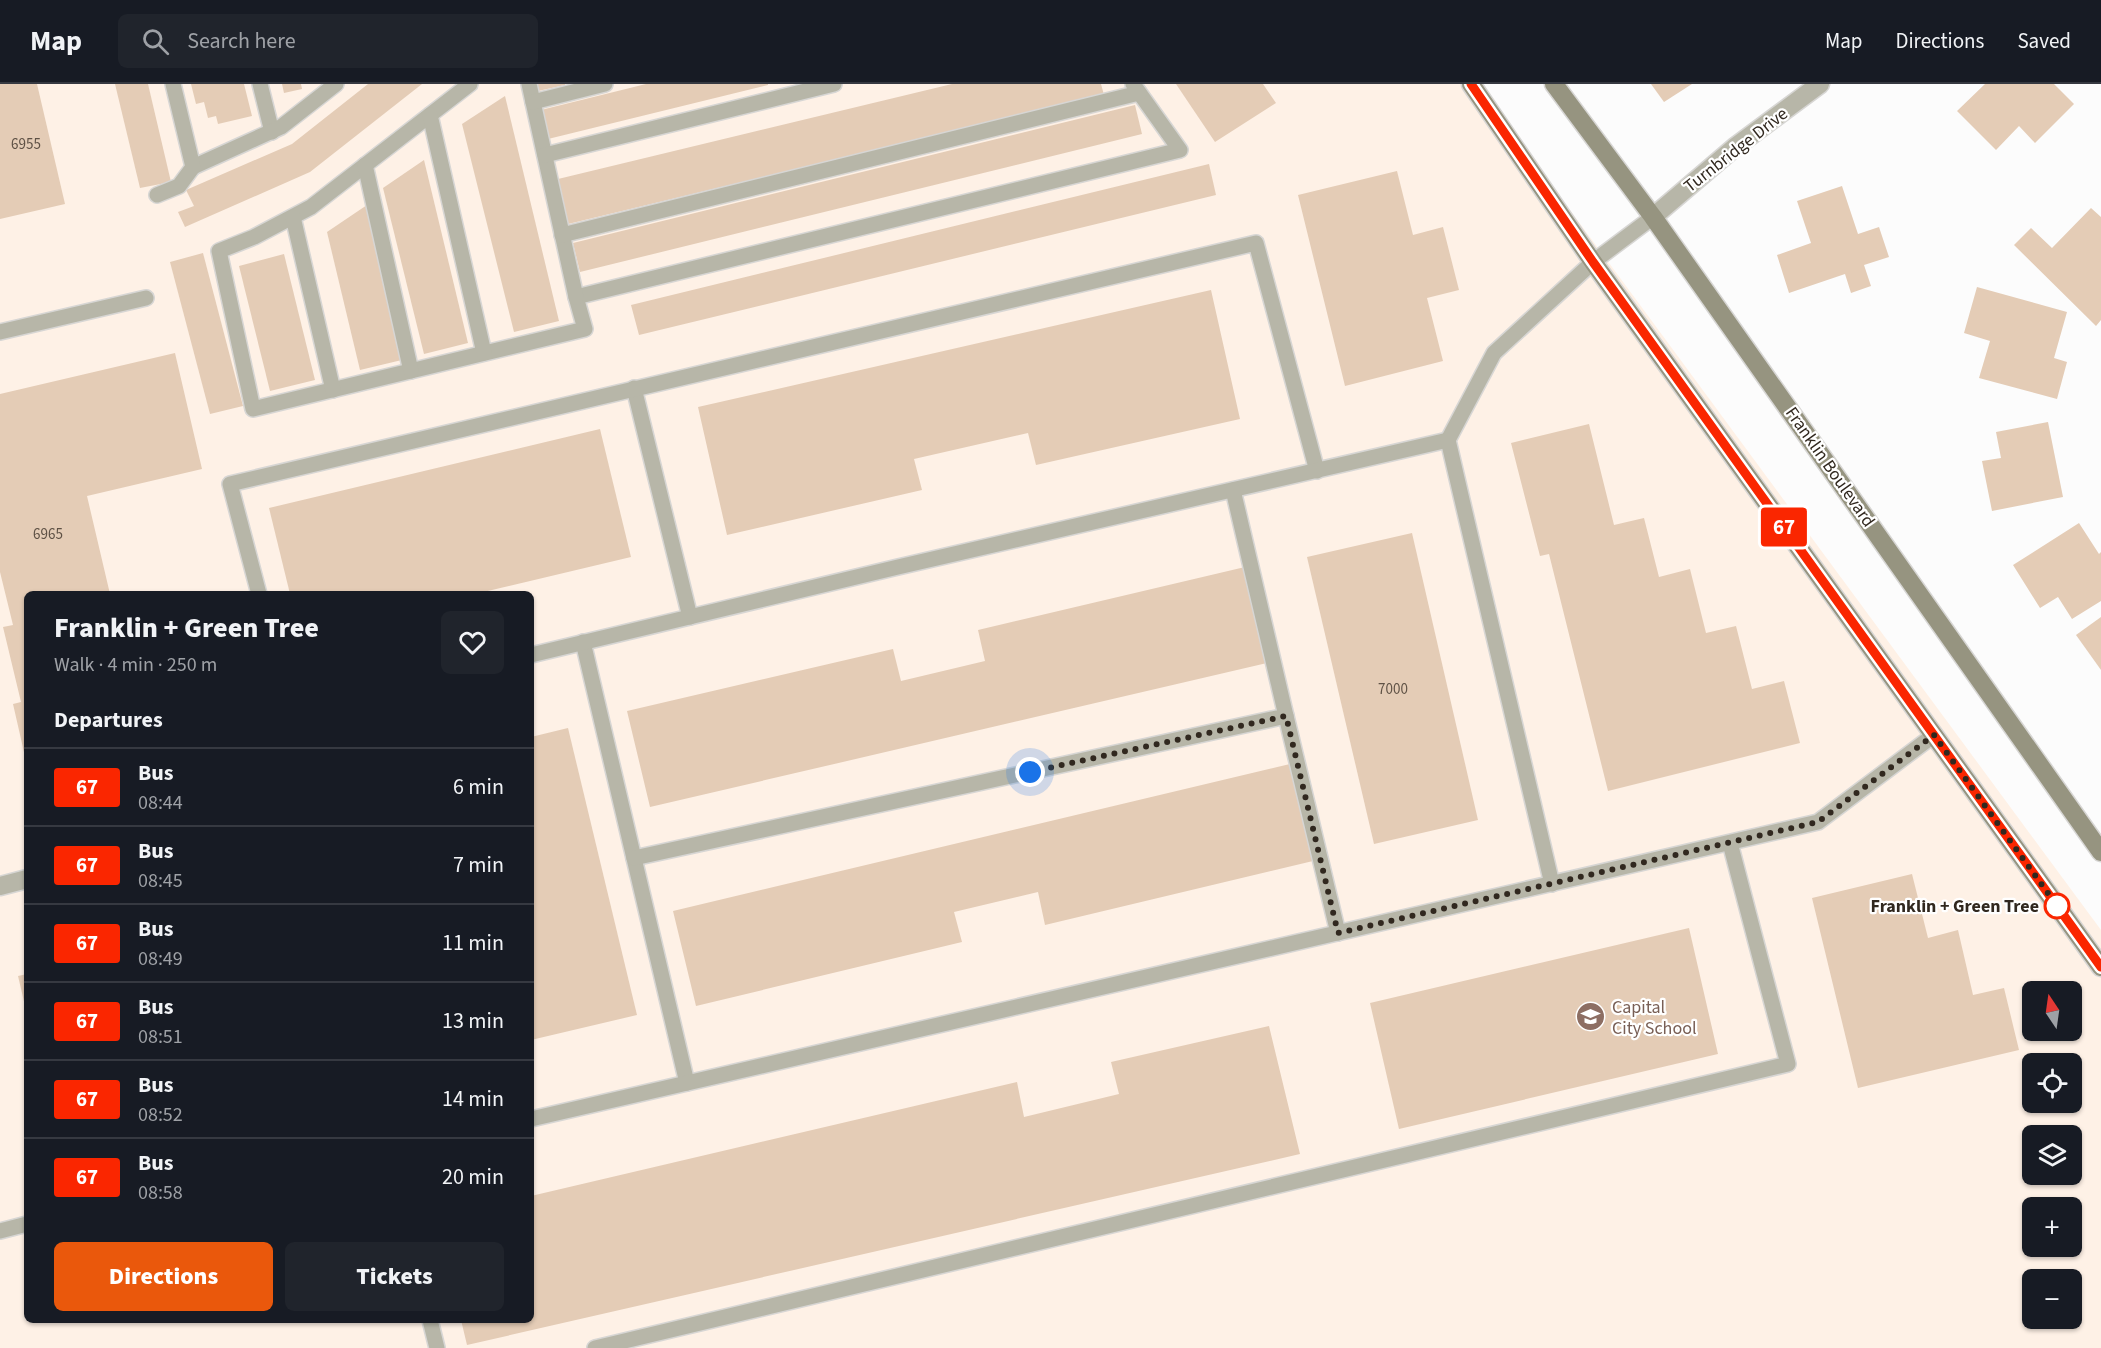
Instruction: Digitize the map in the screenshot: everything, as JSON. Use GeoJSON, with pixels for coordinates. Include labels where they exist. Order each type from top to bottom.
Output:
{"type":"FeatureCollection","features":[{"type":"Feature","properties":{"kind":"main road"},"geometry":{"type":"LineString","coordinates":[[1471,84],[1593,262],[2101,968]]}},
{"type":"Feature","properties":{"kind":"main road","name":"Franklin Boulevard"},"geometry":{"type":"LineString","coordinates":[[1554,84],[1653,217],[2101,852]]}},
{"type":"Feature","properties":{"kind":"street","name":"Turnbridge Drive"},"geometry":{"type":"LineString","coordinates":[[1653,217],[1736,147],[1820,84]]}},
{"type":"Feature","properties":{"kind":"street"},"geometry":{"type":"LineString","coordinates":[[0,886],[24,880]]}},
{"type":"Feature","properties":{"kind":"lane"},"geometry":{"type":"LineString","coordinates":[[173,84],[193,167]]}},
{"type":"Feature","properties":{"kind":"lane"},"geometry":{"type":"LineString","coordinates":[[260,84],[272,132]]}},
{"type":"Feature","properties":{"kind":"lane"},"geometry":{"type":"LineString","coordinates":[[158,195],[179,186],[193,167],[281,127],[336,84]]}},
{"type":"Feature","properties":{"kind":"lane"},"geometry":{"type":"LineString","coordinates":[[470,84],[311,207],[254,237],[219,251],[253,409],[585,329],[529,84]]}},
{"type":"Feature","properties":{"kind":"lane"},"geometry":{"type":"LineString","coordinates":[[533,102],[605,84]]}},
{"type":"Feature","properties":{"kind":"lane"},"geometry":{"type":"LineString","coordinates":[[545,155],[834,84]]}},
{"type":"Feature","properties":{"kind":"lane"},"geometry":{"type":"LineString","coordinates":[[562,235],[1136,88],[1180,150],[576,297]]}},
{"type":"Feature","properties":{"kind":"lane"},"geometry":{"type":"LineString","coordinates":[[430,115],[484,353]]}},
{"type":"Feature","properties":{"kind":"lane"},"geometry":{"type":"LineString","coordinates":[[365,165],[411,371]]}},
{"type":"Feature","properties":{"kind":"lane"},"geometry":{"type":"LineString","coordinates":[[293,217],[333,390]]}},
{"type":"Feature","properties":{"kind":"lane"},"geometry":{"type":"LineString","coordinates":[[1552,884],[1448,440],[1494,353],[1593,262],[1653,217]]}},
{"type":"Feature","properties":{"kind":"lane"},"geometry":{"type":"LineString","coordinates":[[258,591],[230,484],[1256,243],[1317,471]]}},
{"type":"Feature","properties":{"kind":"lane"},"geometry":{"type":"LineString","coordinates":[[0,332],[146,298]]}},
{"type":"Feature","properties":{"kind":"lane"},"geometry":{"type":"LineString","coordinates":[[634,388],[690,617]]}},
{"type":"Feature","properties":{"kind":"lane"},"geometry":{"type":"LineString","coordinates":[[534,654],[886,569],[1448,440]]}},
{"type":"Feature","properties":{"kind":"lane"},"geometry":{"type":"LineString","coordinates":[[1233,490],[1338,933]]}},
{"type":"Feature","properties":{"kind":"lane"},"geometry":{"type":"LineString","coordinates":[[583,642],[687,1083]]}},
{"type":"Feature","properties":{"kind":"lane"},"geometry":{"type":"LineString","coordinates":[[634,858],[1286,716]]}},
{"type":"Feature","properties":{"kind":"lane"},"geometry":{"type":"LineString","coordinates":[[534,1118],[1818,822],[1934,735]]}},
{"type":"Feature","properties":{"kind":"lane"},"geometry":{"type":"LineString","coordinates":[[595,1348],[1788,1064],[1730,843]]}},
{"type":"Feature","properties":{"kind":"lane"},"geometry":{"type":"LineString","coordinates":[[0,1231],[24,1225]]}},
{"type":"Feature","properties":{"kind":"lane"},"geometry":{"type":"LineString","coordinates":[[431,1323],[437,1348]]}},
{"type":"Feature","properties":{"kind":"shaded area"},"geometry":{"type":"Polygon","coordinates":[[[0,84],[1477,84],[2101,930],[2101,1348],[0,1348],[0,84]]]}},
{"type":"Feature","properties":{"kind":"building"},"geometry":{"type":"Polygon","coordinates":[[[0,84],[37,84],[65,204],[0,219],[0,84]]]}},
{"type":"Feature","properties":{"kind":"building"},"geometry":{"type":"Polygon","coordinates":[[[115,84],[148,84],[171,182],[140,188],[115,84]]]}},
{"type":"Feature","properties":{"kind":"building"},"geometry":{"type":"Polygon","coordinates":[[[191,84],[244,84],[252,116],[218,124],[216,116],[208,118],[204,102],[196,104],[191,84]]]}},
{"type":"Feature","properties":{"kind":"building"},"geometry":{"type":"Polygon","coordinates":[[[282,84],[301,84],[302,89],[284,93],[282,84]]]}},
{"type":"Feature","properties":{"kind":"building"},"geometry":{"type":"Polygon","coordinates":[[[368,84],[422,84],[310,172],[185,227],[178,212],[194,206],[186,190],[292,144],[368,84]]]}},
{"type":"Feature","properties":{"kind":"building"},"geometry":{"type":"Polygon","coordinates":[[[536,84],[565,84],[565,85],[538,91],[536,84]]]}},
{"type":"Feature","properties":{"kind":"building"},"geometry":{"type":"Polygon","coordinates":[[[646,84],[768,85],[548,139],[541,110],[646,84]]]}},
{"type":"Feature","properties":{"kind":"building"},"geometry":{"type":"Polygon","coordinates":[[[952,84],[1101,84],[1104,95],[568,224],[558,179],[952,84]]]}},
{"type":"Feature","properties":{"kind":"building"},"geometry":{"type":"Polygon","coordinates":[[[1176,84],[1263,84],[1276,103],[1215,142],[1176,84]]]}},
{"type":"Feature","properties":{"kind":"building"},"geometry":{"type":"Polygon","coordinates":[[[1651,84],[1692,84],[1664,102],[1651,84]]]}},
{"type":"Feature","properties":{"kind":"building"},"geometry":{"type":"Polygon","coordinates":[[[1985,84],[2054,84],[2074,104],[2035,143],[2019,126],[1996,150],[1957,111],[1985,84]]]}},
{"type":"Feature","properties":{"kind":"building"},"geometry":{"type":"Polygon","coordinates":[[[505,96],[559,321],[514,332],[462,124],[505,96]]]}},
{"type":"Feature","properties":{"kind":"building"},"geometry":{"type":"Polygon","coordinates":[[[1135,105],[1142,134],[580,272],[573,243],[1135,105]]]}},
{"type":"Feature","properties":{"kind":"building"},"geometry":{"type":"Polygon","coordinates":[[[424,160],[468,343],[424,354],[383,188],[424,160]]]}},
{"type":"Feature","properties":{"kind":"building"},"geometry":{"type":"Polygon","coordinates":[[[1209,164],[1216,195],[639,335],[631,305],[1209,164]]]}},
{"type":"Feature","properties":{"kind":"building"},"geometry":{"type":"Polygon","coordinates":[[[1397,171],[1413,235],[1443,227],[1459,290],[1427,298],[1443,361],[1345,386],[1298,195],[1397,171]]]}},
{"type":"Feature","properties":{"kind":"building"},"geometry":{"type":"Polygon","coordinates":[[[1842,186],[1858,234],[1879,227],[1889,257],[1864,265],[1871,286],[1851,293],[1845,274],[1789,293],[1777,255],[1811,243],[1797,201],[1842,186]]]}},
{"type":"Feature","properties":{"kind":"building"},"geometry":{"type":"Polygon","coordinates":[[[367,205],[406,359],[360,370],[327,232],[367,205]]]}},
{"type":"Feature","properties":{"kind":"building"},"geometry":{"type":"Polygon","coordinates":[[[2091,208],[2101,217],[2101,320],[2096,326],[2014,245],[2031,228],[2052,248],[2091,208]]]}},
{"type":"Feature","properties":{"kind":"building"},"geometry":{"type":"Polygon","coordinates":[[[203,253],[243,406],[210,414],[170,262],[203,253]]]}},
{"type":"Feature","properties":{"kind":"building"},"geometry":{"type":"Polygon","coordinates":[[[284,254],[315,380],[270,391],[239,266],[284,254]]]}},
{"type":"Feature","properties":{"kind":"building"},"geometry":{"type":"Polygon","coordinates":[[[1977,287],[2067,312],[2054,358],[2067,362],[2057,399],[1979,378],[1990,341],[1964,333],[1977,287]]]}},
{"type":"Feature","properties":{"kind":"building"},"geometry":{"type":"Polygon","coordinates":[[[1211,290],[1240,419],[1036,465],[1028,433],[914,459],[922,490],[727,535],[698,407],[1211,290]]]}},
{"type":"Feature","properties":{"kind":"building"},"geometry":{"type":"Polygon","coordinates":[[[175,353],[202,469],[87,496],[109,591],[24,591],[24,752],[13,704],[21,702],[3,627],[13,625],[0,572],[0,394],[175,353]]]}},
{"type":"Feature","properties":{"kind":"building"},"geometry":{"type":"Polygon","coordinates":[[[2048,422],[2063,497],[1992,511],[1982,461],[2001,458],[1996,432],[2048,422]]]}},
{"type":"Feature","properties":{"kind":"building"},"geometry":{"type":"Polygon","coordinates":[[[1589,424],[1614,525],[1644,518],[1659,577],[1690,569],[1706,633],[1736,626],[1752,689],[1784,681],[1800,743],[1608,791],[1549,554],[1540,556],[1511,443],[1589,424]]]}},
{"type":"Feature","properties":{"kind":"building"},"geometry":{"type":"Polygon","coordinates":[[[600,429],[631,557],[488,591],[289,591],[269,508],[600,429]]]}},
{"type":"Feature","properties":{"kind":"building"},"geometry":{"type":"Polygon","coordinates":[[[2079,523],[2099,554],[2101,552],[2101,601],[2072,619],[2058,597],[2040,608],[2013,565],[2079,523]]]}},
{"type":"Feature","properties":{"kind":"building"},"geometry":{"type":"Polygon","coordinates":[[[1412,533],[1478,820],[1374,844],[1307,557],[1412,533]]]}},
{"type":"Feature","properties":{"kind":"building"},"geometry":{"type":"Polygon","coordinates":[[[1245,567],[1267,663],[650,807],[627,711],[893,649],[901,681],[985,661],[978,630],[1245,567]]]}},
{"type":"Feature","properties":{"kind":"building"},"geometry":{"type":"Polygon","coordinates":[[[2101,617],[2101,670],[2076,635],[2101,617]]]}},
{"type":"Feature","properties":{"kind":"building"},"geometry":{"type":"Polygon","coordinates":[[[568,728],[637,1015],[534,1039],[534,736],[568,728]]]}},
{"type":"Feature","properties":{"kind":"building"},"geometry":{"type":"Polygon","coordinates":[[[1290,764],[1313,861],[1045,925],[1038,892],[954,912],[962,942],[696,1006],[673,911],[1290,764]]]}},
{"type":"Feature","properties":{"kind":"building"},"geometry":{"type":"Polygon","coordinates":[[[1912,874],[1928,938],[1958,930],[1973,995],[2004,988],[2019,1050],[1858,1088],[1812,898],[1912,874]]]}},
{"type":"Feature","properties":{"kind":"building"},"geometry":{"type":"Polygon","coordinates":[[[1689,928],[1718,1054],[1399,1129],[1370,1003],[1689,928]]]}},
{"type":"Feature","properties":{"kind":"building"},"geometry":{"type":"Polygon","coordinates":[[[24,975],[24,1002],[18,976],[24,975]]]}},
{"type":"Feature","properties":{"kind":"building"},"geometry":{"type":"Polygon","coordinates":[[[1269,1026],[1300,1154],[467,1345],[462,1323],[534,1323],[534,1195],[1017,1082],[1024,1117],[1119,1094],[1111,1062],[1269,1026]]]}},
{"type":"Feature","properties":{"kind":"bus line","name":"67"},"geometry":{"type":"LineString","coordinates":[[1471,84],[1593,262],[2101,967]]}},
{"type":"Feature","properties":{"kind":"place","name":"Franklin + Green Tree"},"geometry":{"type":"Point","coordinates":[2057,906]}},
{"type":"Feature","properties":{"kind":"place","name":"Capital City School"},"geometry":{"type":"Point","coordinates":[1591,1017]}},
{"type":"Feature","properties":{"kind":"route"},"geometry":{"type":"LineString","coordinates":[[1030,772],[1286,716],[1338,933],[1818,822],[1934,735],[2060,910],[2057,906]]}}]}
